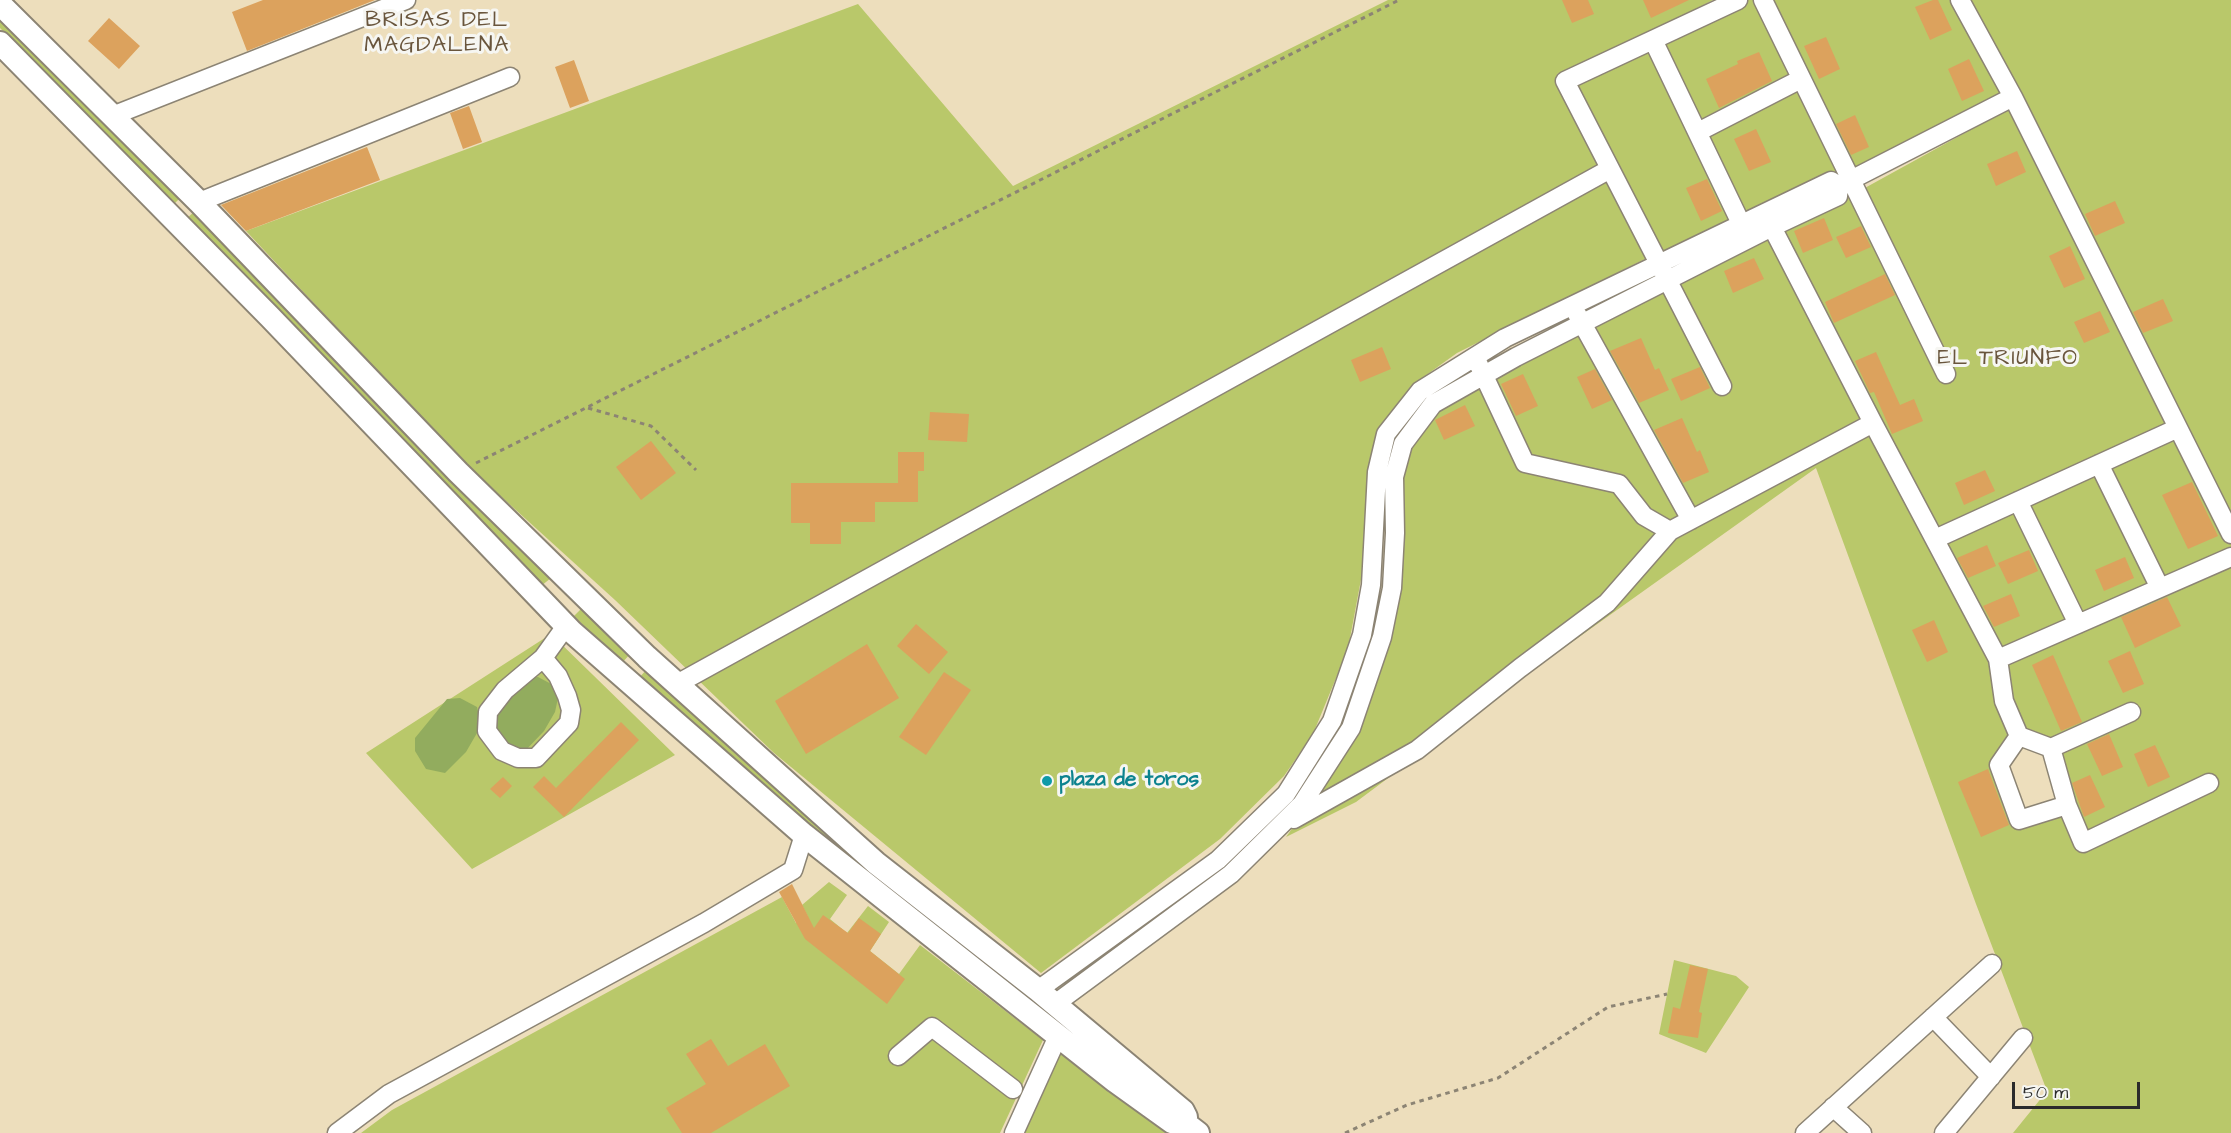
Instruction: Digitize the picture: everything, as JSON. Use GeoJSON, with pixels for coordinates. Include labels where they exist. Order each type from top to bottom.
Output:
{"type":"FeatureCollection","features":[{"type":"Feature","properties":{"kind":"main road"},"geometry":{"type":"LineString","coordinates":[[0,4],[199,202],[458,472],[677,684],[868,855],[1046,997],[1183,1111],[1192,1128]]}},
{"type":"Feature","properties":{"kind":"main road"},"geometry":{"type":"LineString","coordinates":[[0,42],[270,317],[566,626],[804,836],[1058,1036],[1172,1122],[1192,1128]]}},
{"type":"Feature","properties":{"kind":"street"},"geometry":{"type":"LineString","coordinates":[[112,116],[406,0]]}},
{"type":"Feature","properties":{"kind":"street"},"geometry":{"type":"LineString","coordinates":[[1722,386],[1565,81],[1738,0]]}},
{"type":"Feature","properties":{"kind":"street"},"geometry":{"type":"LineString","coordinates":[[1763,0],[1801,79],[1845,183],[1946,374]]}},
{"type":"Feature","properties":{"kind":"street"},"geometry":{"type":"LineString","coordinates":[[1960,0],[2013,97],[2231,534]]}},
{"type":"Feature","properties":{"kind":"street"},"geometry":{"type":"LineString","coordinates":[[1653,40],[1745,232]]}},
{"type":"Feature","properties":{"kind":"street"},"geometry":{"type":"LineString","coordinates":[[199,202],[510,77]]}},
{"type":"Feature","properties":{"kind":"street"},"geometry":{"type":"LineString","coordinates":[[1698,132],[1801,79]]}},
{"type":"Feature","properties":{"kind":"street"},"geometry":{"type":"LineString","coordinates":[[1745,232],[1772,226],[1838,196],[1845,183],[2013,97]]}},
{"type":"Feature","properties":{"kind":"street"},"geometry":{"type":"LineString","coordinates":[[677,684],[1610,169]]}},
{"type":"Feature","properties":{"kind":"street"},"geometry":{"type":"LineString","coordinates":[[1046,997],[1231,874],[1302,804],[1351,728],[1382,637],[1392,588],[1395,533],[1394,477],[1403,444],[1433,404],[1484,374],[1582,323],[1664,272],[1745,232],[1831,181],[1845,183]]}},
{"type":"Feature","properties":{"kind":"street"},"geometry":{"type":"LineString","coordinates":[[1772,226],[1998,659],[2004,701],[2019,736],[2051,748],[2131,712]]}},
{"type":"Feature","properties":{"kind":"street"},"geometry":{"type":"LineString","coordinates":[[1046,997],[1218,860],[1286,794],[1332,721],[1362,635],[1371,585],[1377,472],[1386,434],[1420,391],[1505,338],[1572,306],[1664,272]]}},
{"type":"Feature","properties":{"kind":"street"},"geometry":{"type":"LineString","coordinates":[[1572,306],[1691,520]]}},
{"type":"Feature","properties":{"kind":"street"},"geometry":{"type":"LineString","coordinates":[[1474,357],[1525,463],[1619,484],[1644,516],[1670,531]]}},
{"type":"Feature","properties":{"kind":"street"},"geometry":{"type":"LineString","coordinates":[[1280,826],[1417,750],[1520,668],[1607,603],[1670,531],[1873,423]]}},
{"type":"Feature","properties":{"kind":"street"},"geometry":{"type":"LineString","coordinates":[[1935,539],[2178,428]]}},
{"type":"Feature","properties":{"kind":"street"},"geometry":{"type":"LineString","coordinates":[[2099,464],[2160,588]]}},
{"type":"Feature","properties":{"kind":"street"},"geometry":{"type":"LineString","coordinates":[[2018,501],[2078,624]]}},
{"type":"Feature","properties":{"kind":"street"},"geometry":{"type":"LineString","coordinates":[[1998,659],[2231,557]]}},
{"type":"Feature","properties":{"kind":"street"},"geometry":{"type":"LineString","coordinates":[[543,658],[558,676],[567,696],[572,710],[569,723],[536,758],[518,758],[502,751],[487,730],[488,712],[505,690],[543,658],[566,626]]}},
{"type":"Feature","properties":{"kind":"street"},"geometry":{"type":"LineString","coordinates":[[2019,736],[1999,765],[2019,820],[2067,805]]}},
{"type":"Feature","properties":{"kind":"street"},"geometry":{"type":"LineString","coordinates":[[2051,748],[2067,805],[2083,843],[2210,783]]}},
{"type":"Feature","properties":{"kind":"street"},"geometry":{"type":"LineString","coordinates":[[337,1133],[389,1094],[704,923],[793,870],[804,836]]}},
{"type":"Feature","properties":{"kind":"street"},"geometry":{"type":"LineString","coordinates":[[1804,1133],[1992,964]]}},
{"type":"Feature","properties":{"kind":"street"},"geometry":{"type":"LineString","coordinates":[[1933,1017],[1991,1077]]}},
{"type":"Feature","properties":{"kind":"street"},"geometry":{"type":"LineString","coordinates":[[898,1056],[932,1027],[1013,1089]]}},
{"type":"Feature","properties":{"kind":"street"},"geometry":{"type":"LineString","coordinates":[[1014,1133],[1058,1036]]}},
{"type":"Feature","properties":{"kind":"street"},"geometry":{"type":"LineString","coordinates":[[1944,1133],[2023,1038]]}},
{"type":"Feature","properties":{"kind":"street"},"geometry":{"type":"LineString","coordinates":[[1833,1107],[1862,1133]]}},
{"type":"Feature","properties":{"kind":"path"},"geometry":{"type":"LineString","coordinates":[[458,472],[1399,0]]}},
{"type":"Feature","properties":{"kind":"path"},"geometry":{"type":"LineString","coordinates":[[587,408],[651,426],[696,470]]}},
{"type":"Feature","properties":{"kind":"path"},"geometry":{"type":"LineString","coordinates":[[1345,1133],[1407,1105],[1498,1078],[1608,1007],[1667,994]]}},
{"type":"Feature","properties":{"kind":"green space"},"geometry":{"type":"Polygon","coordinates":[[[1388,0],[1713,0],[1648,34],[1557,74],[1649,257],[1457,353],[1411,386],[1378,430],[1369,467],[1362,574],[1348,649],[1313,734],[1284,776],[1220,839],[1041,973],[774,753],[615,600],[463,462],[246,231],[858,4],[1013,186],[1388,0]]]}},
{"type":"Feature","properties":{"kind":"green space"},"geometry":{"type":"Polygon","coordinates":[[[1730,0],[1755,0],[1794,78],[1699,127],[1656,39],[1730,0]]]}},
{"type":"Feature","properties":{"kind":"green space"},"geometry":{"type":"Polygon","coordinates":[[[1766,0],[1954,0],[2007,95],[1853,174],[1766,0]]]}},
{"type":"Feature","properties":{"kind":"green space"},"geometry":{"type":"Polygon","coordinates":[[[1966,0],[2231,0],[2231,529],[1966,0]]]}},
{"type":"Feature","properties":{"kind":"green space"},"geometry":{"type":"Polygon","coordinates":[[[0,13],[181,197],[174,204],[0,28],[0,13]]]}},
{"type":"Feature","properties":{"kind":"green space"},"geometry":{"type":"Polygon","coordinates":[[[1648,44],[1730,221],[1658,256],[1566,77],[1648,44]]]}},
{"type":"Feature","properties":{"kind":"green space"},"geometry":{"type":"Polygon","coordinates":[[[1799,85],[1839,173],[1745,219],[1702,134],[1799,85]]]}},
{"type":"Feature","properties":{"kind":"green space"},"geometry":{"type":"Polygon","coordinates":[[[2012,107],[2231,544],[2231,553],[2001,653],[1780,229],[1863,189],[2012,107]]]}},
{"type":"Feature","properties":{"kind":"green space"},"geometry":{"type":"Polygon","coordinates":[[[196,210],[551,578],[541,586],[185,220],[196,210]]]}},
{"type":"Feature","properties":{"kind":"green space"},"geometry":{"type":"Polygon","coordinates":[[[1771,233],[1866,422],[1693,516],[1589,328],[1771,233]]]}},
{"type":"Feature","properties":{"kind":"green space"},"geometry":{"type":"Polygon","coordinates":[[[1582,331],[1686,518],[1670,527],[1646,511],[1621,479],[1528,458],[1489,379],[1582,331]]]}},
{"type":"Feature","properties":{"kind":"green space"},"geometry":{"type":"Polygon","coordinates":[[[1482,383],[1521,466],[1617,487],[1669,535],[1870,429],[1992,660],[2015,735],[1995,763],[2018,824],[2064,809],[2084,838],[2051,744],[2023,732],[2008,698],[2004,662],[2231,562],[2231,1133],[2013,1133],[2047,1091],[1816,468],[1537,667],[1356,802],[1286,837],[1342,759],[1382,662],[1400,485],[1414,437],[1436,413],[1482,383]]]}},
{"type":"Feature","properties":{"kind":"green space"},"geometry":{"type":"Polygon","coordinates":[[[582,608],[630,654],[622,663],[574,616],[582,608]]]}},
{"type":"Feature","properties":{"kind":"green space"},"geometry":{"type":"Polygon","coordinates":[[[551,634],[675,755],[472,869],[366,753],[551,634]]]}},
{"type":"Feature","properties":{"kind":"green space"},"geometry":{"type":"Polygon","coordinates":[[[647,669],[829,833],[823,841],[639,678],[647,669]]]}},
{"type":"Feature","properties":{"kind":"green space"},"geometry":{"type":"Polygon","coordinates":[[[538,677],[555,686],[558,698],[555,712],[544,731],[524,752],[505,748],[493,730],[493,717],[526,678],[538,677]]]}},
{"type":"Feature","properties":{"kind":"green space"},"geometry":{"type":"Polygon","coordinates":[[[460,698],[477,707],[480,719],[477,733],[466,752],[445,773],[426,769],[415,751],[415,738],[447,699],[460,698]]]}},
{"type":"Feature","properties":{"kind":"green space"},"geometry":{"type":"Polygon","coordinates":[[[1280,807],[1286,810],[1230,867],[1065,985],[1061,981],[1280,807]]]}},
{"type":"Feature","properties":{"kind":"green space"},"geometry":{"type":"Polygon","coordinates":[[[829,882],[847,895],[830,919],[847,933],[868,906],[889,922],[870,951],[899,974],[920,945],[1043,1040],[1000,1133],[361,1133],[392,1110],[782,897],[796,923],[808,917],[802,905],[829,882]]]}},
{"type":"Feature","properties":{"kind":"green space"},"geometry":{"type":"Polygon","coordinates":[[[1674,960],[1736,976],[1749,987],[1706,1053],[1659,1034],[1674,960]]]}},
{"type":"Feature","properties":{"kind":"green space"},"geometry":{"type":"Polygon","coordinates":[[[1060,1052],[1166,1133],[1020,1133],[1060,1052]]]}},
{"type":"Feature","properties":{"kind":"building"},"geometry":{"type":"Polygon","coordinates":[[[263,0],[375,0],[247,51],[232,12],[263,0]]]}},
{"type":"Feature","properties":{"kind":"building"},"geometry":{"type":"Polygon","coordinates":[[[1562,0],[1588,0],[1594,14],[1572,23],[1562,0]]]}},
{"type":"Feature","properties":{"kind":"building"},"geometry":{"type":"Polygon","coordinates":[[[1643,0],[1689,0],[1651,18],[1643,0]]]}},
{"type":"Feature","properties":{"kind":"building"},"geometry":{"type":"Polygon","coordinates":[[[1938,0],[1952,30],[1930,40],[1915,7],[1938,0]]]}},
{"type":"Feature","properties":{"kind":"building"},"geometry":{"type":"Polygon","coordinates":[[[109,18],[140,46],[119,69],[88,41],[109,18]]]}},
{"type":"Feature","properties":{"kind":"building"},"geometry":{"type":"Polygon","coordinates":[[[1826,37],[1840,69],[1819,79],[1804,46],[1826,37]]]}},
{"type":"Feature","properties":{"kind":"building"},"geometry":{"type":"Polygon","coordinates":[[[1759,52],[1772,81],[1719,108],[1706,79],[1738,64],[1737,61],[1759,52]]]}},
{"type":"Feature","properties":{"kind":"building"},"geometry":{"type":"Polygon","coordinates":[[[1969,59],[1984,91],[1962,101],[1948,69],[1969,59]]]}},
{"type":"Feature","properties":{"kind":"building"},"geometry":{"type":"Polygon","coordinates":[[[574,60],[589,101],[570,108],[555,67],[574,60]]]}},
{"type":"Feature","properties":{"kind":"building"},"geometry":{"type":"Polygon","coordinates":[[[469,106],[482,142],[463,149],[450,113],[469,106]]]}},
{"type":"Feature","properties":{"kind":"building"},"geometry":{"type":"Polygon","coordinates":[[[1855,115],[1869,147],[1851,155],[1836,124],[1855,115]]]}},
{"type":"Feature","properties":{"kind":"building"},"geometry":{"type":"Polygon","coordinates":[[[1756,129],[1771,162],[1749,171],[1734,139],[1756,129]]]}},
{"type":"Feature","properties":{"kind":"building"},"geometry":{"type":"Polygon","coordinates":[[[367,147],[380,180],[246,231],[221,205],[367,147]]]}},
{"type":"Feature","properties":{"kind":"building"},"geometry":{"type":"Polygon","coordinates":[[[2017,151],[2026,172],[1996,186],[1987,164],[2017,151]]]}},
{"type":"Feature","properties":{"kind":"building"},"geometry":{"type":"Polygon","coordinates":[[[1707,179],[1722,211],[1701,221],[1686,188],[1707,179]]]}},
{"type":"Feature","properties":{"kind":"building"},"geometry":{"type":"Polygon","coordinates":[[[2115,201],[2125,223],[2095,236],[2085,214],[2115,201]]]}},
{"type":"Feature","properties":{"kind":"building"},"geometry":{"type":"Polygon","coordinates":[[[1824,218],[1833,240],[1803,253],[1794,231],[1824,218]]]}},
{"type":"Feature","properties":{"kind":"building"},"geometry":{"type":"Polygon","coordinates":[[[1861,226],[1871,247],[1846,258],[1836,237],[1861,226]]]}},
{"type":"Feature","properties":{"kind":"building"},"geometry":{"type":"Polygon","coordinates":[[[2070,246],[2085,279],[2064,288],[2049,256],[2070,246]]]}},
{"type":"Feature","properties":{"kind":"building"},"geometry":{"type":"Polygon","coordinates":[[[1754,258],[1764,279],[1733,293],[1724,271],[1754,258]]]}},
{"type":"Feature","properties":{"kind":"building"},"geometry":{"type":"Polygon","coordinates":[[[1885,274],[1895,295],[1834,323],[1825,302],[1885,274]]]}},
{"type":"Feature","properties":{"kind":"building"},"geometry":{"type":"Polygon","coordinates":[[[2163,299],[2173,321],[2143,333],[2133,312],[2163,299]]]}},
{"type":"Feature","properties":{"kind":"building"},"geometry":{"type":"Polygon","coordinates":[[[2100,311],[2110,332],[2084,343],[2074,322],[2100,311]]]}},
{"type":"Feature","properties":{"kind":"building"},"geometry":{"type":"Polygon","coordinates":[[[1641,338],[1655,370],[1659,368],[1669,390],[1639,403],[1610,351],[1641,338]]]}},
{"type":"Feature","properties":{"kind":"building"},"geometry":{"type":"Polygon","coordinates":[[[1382,347],[1391,369],[1360,382],[1351,360],[1382,347]]]}},
{"type":"Feature","properties":{"kind":"building"},"geometry":{"type":"Polygon","coordinates":[[[1876,352],[1900,405],[1914,399],[1923,421],[1892,434],[1874,392],[1870,393],[1855,361],[1876,352]]]}},
{"type":"Feature","properties":{"kind":"building"},"geometry":{"type":"Polygon","coordinates":[[[1700,367],[1710,388],[1681,401],[1671,379],[1700,367]]]}},
{"type":"Feature","properties":{"kind":"building"},"geometry":{"type":"Polygon","coordinates":[[[1595,369],[1612,400],[1592,409],[1577,377],[1595,369]]]}},
{"type":"Feature","properties":{"kind":"building"},"geometry":{"type":"Polygon","coordinates":[[[1523,374],[1538,406],[1516,416],[1501,384],[1523,374]]]}},
{"type":"Feature","properties":{"kind":"building"},"geometry":{"type":"Polygon","coordinates":[[[1465,405],[1475,426],[1444,440],[1435,420],[1465,405]]]}},
{"type":"Feature","properties":{"kind":"building"},"geometry":{"type":"Polygon","coordinates":[[[930,412],[969,414],[967,442],[928,440],[930,412]]]}},
{"type":"Feature","properties":{"kind":"building"},"geometry":{"type":"Polygon","coordinates":[[[1682,418],[1709,472],[1683,483],[1654,430],[1682,418]]]}},
{"type":"Feature","properties":{"kind":"building"},"geometry":{"type":"Polygon","coordinates":[[[651,441],[676,473],[641,500],[616,467],[651,441]]]}},
{"type":"Feature","properties":{"kind":"building"},"geometry":{"type":"Polygon","coordinates":[[[898,452],[924,452],[924,471],[918,471],[918,502],[875,502],[875,522],[841,522],[841,544],[810,544],[810,523],[791,523],[791,483],[898,483],[898,452]]]}},
{"type":"Feature","properties":{"kind":"building"},"geometry":{"type":"Polygon","coordinates":[[[1985,470],[1995,491],[1964,505],[1955,483],[1985,470]]]}},
{"type":"Feature","properties":{"kind":"building"},"geometry":{"type":"Polygon","coordinates":[[[2192,482],[2218,536],[2188,549],[2162,495],[2192,482]]]}},
{"type":"Feature","properties":{"kind":"building"},"geometry":{"type":"Polygon","coordinates":[[[1987,545],[1996,566],[1968,578],[1957,558],[1987,545]]]}},
{"type":"Feature","properties":{"kind":"building"},"geometry":{"type":"Polygon","coordinates":[[[2029,550],[2038,571],[2008,584],[1998,563],[2029,550]]]}},
{"type":"Feature","properties":{"kind":"building"},"geometry":{"type":"Polygon","coordinates":[[[2125,557],[2134,578],[2104,591],[2095,570],[2125,557]]]}},
{"type":"Feature","properties":{"kind":"building"},"geometry":{"type":"Polygon","coordinates":[[[2011,594],[2020,616],[1994,627],[1983,606],[2011,594]]]}},
{"type":"Feature","properties":{"kind":"building"},"geometry":{"type":"Polygon","coordinates":[[[2167,597],[2181,626],[2135,648],[2121,617],[2167,597]]]}},
{"type":"Feature","properties":{"kind":"building"},"geometry":{"type":"Polygon","coordinates":[[[1934,620],[1948,652],[1927,662],[1912,630],[1934,620]]]}},
{"type":"Feature","properties":{"kind":"building"},"geometry":{"type":"Polygon","coordinates":[[[916,624],[948,652],[929,674],[897,646],[916,624]]]}},
{"type":"Feature","properties":{"kind":"building"},"geometry":{"type":"Polygon","coordinates":[[[867,644],[899,698],[806,754],[775,701],[867,644]]]}},
{"type":"Feature","properties":{"kind":"building"},"geometry":{"type":"Polygon","coordinates":[[[2130,651],[2144,684],[2123,693],[2108,661],[2130,651]]]}},
{"type":"Feature","properties":{"kind":"building"},"geometry":{"type":"Polygon","coordinates":[[[2053,655],[2082,722],[2061,731],[2032,665],[2053,655]]]}},
{"type":"Feature","properties":{"kind":"building"},"geometry":{"type":"Polygon","coordinates":[[[944,672],[971,690],[926,755],[899,737],[944,672]]]}},
{"type":"Feature","properties":{"kind":"building"},"geometry":{"type":"Polygon","coordinates":[[[621,722],[639,740],[564,817],[533,787],[544,776],[556,788],[621,722]]]}},
{"type":"Feature","properties":{"kind":"building"},"geometry":{"type":"Polygon","coordinates":[[[2109,734],[2123,767],[2102,776],[2087,744],[2109,734]]]}},
{"type":"Feature","properties":{"kind":"building"},"geometry":{"type":"Polygon","coordinates":[[[2155,745],[2170,777],[2148,787],[2134,754],[2155,745]]]}},
{"type":"Feature","properties":{"kind":"building"},"geometry":{"type":"Polygon","coordinates":[[[1988,769],[2009,825],[1981,837],[1958,782],[1988,769]]]}},
{"type":"Feature","properties":{"kind":"building"},"geometry":{"type":"Polygon","coordinates":[[[2090,775],[2105,807],[2084,817],[2072,783],[2090,775]]]}},
{"type":"Feature","properties":{"kind":"building"},"geometry":{"type":"Polygon","coordinates":[[[503,777],[512,786],[500,798],[490,789],[503,777]]]}},
{"type":"Feature","properties":{"kind":"building"},"geometry":{"type":"Polygon","coordinates":[[[792,884],[814,928],[823,915],[848,933],[859,918],[881,934],[870,951],[905,979],[887,1004],[805,939],[779,892],[792,884]]]}},
{"type":"Feature","properties":{"kind":"building"},"geometry":{"type":"Polygon","coordinates":[[[1690,965],[1708,969],[1699,1012],[1702,1013],[1698,1038],[1668,1033],[1673,1007],[1680,1009],[1690,965]]]}},
{"type":"Feature","properties":{"kind":"building"},"geometry":{"type":"Polygon","coordinates":[[[711,1039],[728,1066],[765,1044],[790,1086],[711,1133],[682,1133],[666,1108],[706,1084],[686,1054],[711,1039]]]}},
{"type":"Feature","properties":{"kind":"place","name":"plaza de toros"},"geometry":{"type":"Point","coordinates":[1047,781]}},
{"type":"Feature","properties":{"kind":"district","name":"BRISAS DEL MAGDALENA"},"geometry":{"type":"Point","coordinates":[437,34]}},
{"type":"Feature","properties":{"kind":"district","name":"EL TRIUNFO"},"geometry":{"type":"Point","coordinates":[2008,359]}}]}
